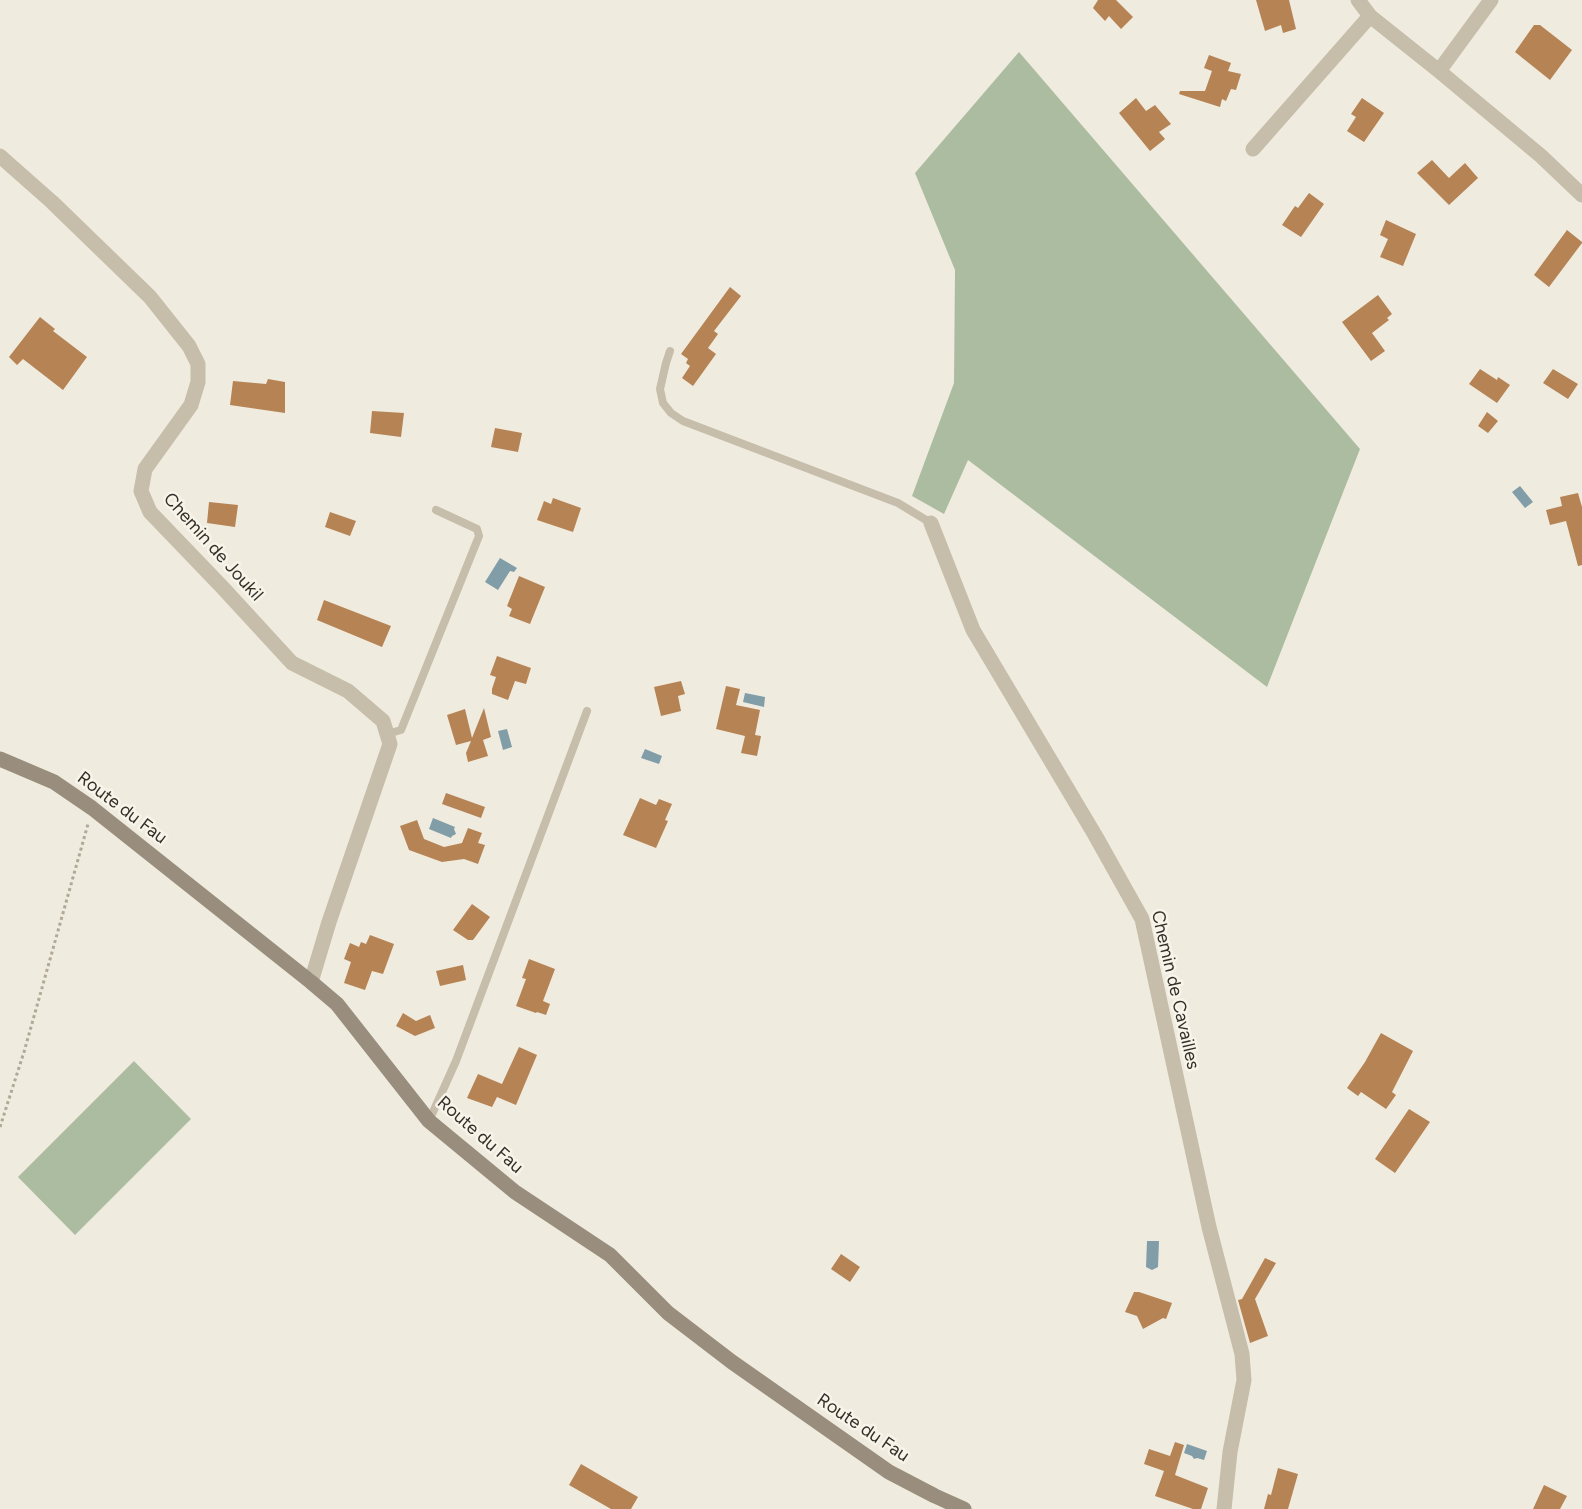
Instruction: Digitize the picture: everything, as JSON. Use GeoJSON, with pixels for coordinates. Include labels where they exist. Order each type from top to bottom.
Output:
{"type":"FeatureCollection","features":[{"type":"Feature","properties":{"kind":"street"},"geometry":{"type":"LineString","coordinates":[[1358,0],[1370,16],[1541,156],[1582,195]]}},
{"type":"Feature","properties":{"kind":"street"},"geometry":{"type":"LineString","coordinates":[[1439,71],[1491,0]]}},
{"type":"Feature","properties":{"kind":"street"},"geometry":{"type":"LineString","coordinates":[[1253,149],[1370,16]]}},
{"type":"Feature","properties":{"kind":"street","name":"Chemin de Joukil"},"geometry":{"type":"LineString","coordinates":[[0,156],[52,202],[150,297],[189,346],[198,364],[198,382],[191,405],[146,469],[141,491],[150,512],[292,663],[348,691],[383,721],[387,734]]}},
{"type":"Feature","properties":{"kind":"street","name":"Chemin de Cavailles"},"geometry":{"type":"LineString","coordinates":[[930,524],[972,630],[1089,825],[1142,919],[1209,1227],[1242,1354],[1244,1380],[1230,1452],[1224,1509]]}},
{"type":"Feature","properties":{"kind":"street"},"geometry":{"type":"LineString","coordinates":[[311,982],[329,922],[390,744],[387,734]]}},
{"type":"Feature","properties":{"kind":"street","name":"Route du Fau"},"geometry":{"type":"LineString","coordinates":[[0,759],[54,782],[92,807],[311,982],[337,1004],[429,1121],[515,1192],[610,1256],[668,1313],[732,1362],[890,1472],[964,1509]]}},
{"type":"Feature","properties":{"kind":"lane"},"geometry":{"type":"LineString","coordinates":[[670,351],[660,389],[663,403],[671,413],[683,421],[898,503],[930,524]]}},
{"type":"Feature","properties":{"kind":"lane"},"geometry":{"type":"LineString","coordinates":[[387,734],[401,730],[479,536],[477,529],[436,510]]}},
{"type":"Feature","properties":{"kind":"lane"},"geometry":{"type":"LineString","coordinates":[[429,1121],[460,1050],[587,711]]}},
{"type":"Feature","properties":{"kind":"path"},"geometry":{"type":"LineString","coordinates":[[0,1127],[24,1052],[92,807]]}},
{"type":"Feature","properties":{"kind":"green space"},"geometry":{"type":"Polygon","coordinates":[[[1019,52],[1360,449],[1267,687],[968,460],[944,514],[912,496],[954,383],[955,270],[915,173],[1019,52]]]}},
{"type":"Feature","properties":{"kind":"green space"},"geometry":{"type":"Polygon","coordinates":[[[134,1061],[191,1119],[75,1235],[18,1177],[134,1061]]]}},
{"type":"Feature","properties":{"kind":"water"},"geometry":{"type":"Polygon","coordinates":[[[1520,486],[1533,502],[1525,508],[1512,492],[1520,486]]]}},
{"type":"Feature","properties":{"kind":"water"},"geometry":{"type":"Polygon","coordinates":[[[500,558],[517,568],[514,572],[510,571],[498,590],[485,582],[500,558]]]}},
{"type":"Feature","properties":{"kind":"water"},"geometry":{"type":"Polygon","coordinates":[[[745,693],[765,697],[764,707],[743,702],[745,693]]]}},
{"type":"Feature","properties":{"kind":"water"},"geometry":{"type":"Polygon","coordinates":[[[507,729],[512,747],[503,750],[498,731],[507,729]]]}},
{"type":"Feature","properties":{"kind":"water"},"geometry":{"type":"Polygon","coordinates":[[[645,749],[662,756],[659,764],[641,758],[645,749]]]}},
{"type":"Feature","properties":{"kind":"water"},"geometry":{"type":"Polygon","coordinates":[[[433,818],[455,827],[456,834],[451,838],[429,829],[433,818]]]}},
{"type":"Feature","properties":{"kind":"water"},"geometry":{"type":"Polygon","coordinates":[[[1147,1241],[1159,1241],[1158,1267],[1152,1270],[1146,1267],[1147,1241]]]}},
{"type":"Feature","properties":{"kind":"water"},"geometry":{"type":"Polygon","coordinates":[[[1187,1444],[1207,1451],[1204,1460],[1194,1459],[1184,1453],[1187,1444]]]}},
{"type":"Feature","properties":{"kind":"building"},"geometry":{"type":"Polygon","coordinates":[[[1098,0],[1116,0],[1133,17],[1121,29],[1109,16],[1105,21],[1093,8],[1098,0]]]}},
{"type":"Feature","properties":{"kind":"building"},"geometry":{"type":"Polygon","coordinates":[[[1256,0],[1289,0],[1296,29],[1283,33],[1281,25],[1265,31],[1256,0]]]}},
{"type":"Feature","properties":{"kind":"building"},"geometry":{"type":"Polygon","coordinates":[[[1534,25],[1540,25],[1572,50],[1550,80],[1515,52],[1534,25]]]}},
{"type":"Feature","properties":{"kind":"building"},"geometry":{"type":"Polygon","coordinates":[[[1209,55],[1231,63],[1228,71],[1241,74],[1236,90],[1231,89],[1226,101],[1222,99],[1220,107],[1179,94],[1180,91],[1205,91],[1212,71],[1204,68],[1209,55]]]}},
{"type":"Feature","properties":{"kind":"building"},"geometry":{"type":"Polygon","coordinates":[[[1136,98],[1146,111],[1155,105],[1171,124],[1159,132],[1165,139],[1150,151],[1119,113],[1136,98]]]}},
{"type":"Feature","properties":{"kind":"building"},"geometry":{"type":"Polygon","coordinates":[[[1362,98],[1384,113],[1364,142],[1347,131],[1356,117],[1351,114],[1362,98]]]}},
{"type":"Feature","properties":{"kind":"building"},"geometry":{"type":"Polygon","coordinates":[[[1432,160],[1449,178],[1465,163],[1478,178],[1449,205],[1417,173],[1432,160]]]}},
{"type":"Feature","properties":{"kind":"building"},"geometry":{"type":"Polygon","coordinates":[[[1309,193],[1324,204],[1301,237],[1282,225],[1295,206],[1298,208],[1309,193]]]}},
{"type":"Feature","properties":{"kind":"building"},"geometry":{"type":"Polygon","coordinates":[[[1386,220],[1416,234],[1403,266],[1380,257],[1388,239],[1380,235],[1386,220]]]}},
{"type":"Feature","properties":{"kind":"building"},"geometry":{"type":"Polygon","coordinates":[[[1567,230],[1582,243],[1549,287],[1534,275],[1567,230]]]}},
{"type":"Feature","properties":{"kind":"building"},"geometry":{"type":"Polygon","coordinates":[[[730,287],[741,296],[714,331],[718,334],[708,348],[716,354],[693,386],[682,378],[690,366],[686,363],[688,359],[681,354],[730,287]]]}},
{"type":"Feature","properties":{"kind":"building"},"geometry":{"type":"Polygon","coordinates":[[[1378,295],[1392,314],[1387,318],[1389,320],[1372,333],[1385,351],[1371,361],[1342,322],[1378,295]]]}},
{"type":"Feature","properties":{"kind":"building"},"geometry":{"type":"Polygon","coordinates":[[[40,317],[55,329],[53,331],[87,357],[63,390],[23,359],[17,365],[9,357],[40,317]]]}},
{"type":"Feature","properties":{"kind":"building"},"geometry":{"type":"Polygon","coordinates":[[[1480,369],[1510,385],[1497,403],[1469,384],[1480,369]]]}},
{"type":"Feature","properties":{"kind":"building"},"geometry":{"type":"Polygon","coordinates":[[[1553,369],[1578,384],[1568,399],[1543,383],[1553,369]]]}},
{"type":"Feature","properties":{"kind":"building"},"geometry":{"type":"Polygon","coordinates":[[[268,379],[285,382],[285,413],[230,405],[233,381],[266,384],[268,379]]]}},
{"type":"Feature","properties":{"kind":"building"},"geometry":{"type":"Polygon","coordinates":[[[372,411],[404,413],[401,437],[370,433],[372,411]]]}},
{"type":"Feature","properties":{"kind":"building"},"geometry":{"type":"Polygon","coordinates":[[[1487,412],[1498,421],[1488,433],[1478,426],[1487,412]]]}},
{"type":"Feature","properties":{"kind":"building"},"geometry":{"type":"Polygon","coordinates":[[[495,428],[522,433],[518,452],[491,447],[495,428]]]}},
{"type":"Feature","properties":{"kind":"building"},"geometry":{"type":"Polygon","coordinates":[[[1578,493],[1582,507],[1582,565],[1578,566],[1566,521],[1550,525],[1546,510],[1562,506],[1560,497],[1578,493]]]}},
{"type":"Feature","properties":{"kind":"building"},"geometry":{"type":"Polygon","coordinates":[[[553,498],[581,508],[573,532],[537,520],[544,501],[551,504],[553,498]]]}},
{"type":"Feature","properties":{"kind":"building"},"geometry":{"type":"Polygon","coordinates":[[[209,502],[238,505],[235,527],[207,523],[209,502]]]}},
{"type":"Feature","properties":{"kind":"building"},"geometry":{"type":"Polygon","coordinates":[[[330,512],[356,521],[350,536],[325,527],[330,512]]]}},
{"type":"Feature","properties":{"kind":"building"},"geometry":{"type":"Polygon","coordinates":[[[519,576],[545,587],[530,624],[509,616],[512,609],[507,606],[519,576]]]}},
{"type":"Feature","properties":{"kind":"building"},"geometry":{"type":"Polygon","coordinates":[[[324,600],[391,626],[382,647],[317,620],[324,600]]]}},
{"type":"Feature","properties":{"kind":"building"},"geometry":{"type":"Polygon","coordinates":[[[497,656],[531,668],[526,684],[515,681],[508,700],[492,694],[496,677],[490,675],[497,656]]]}},
{"type":"Feature","properties":{"kind":"building"},"geometry":{"type":"Polygon","coordinates":[[[681,681],[685,694],[678,696],[681,711],[661,716],[654,687],[681,681]]]}},
{"type":"Feature","properties":{"kind":"building"},"geometry":{"type":"Polygon","coordinates":[[[726,686],[740,689],[736,705],[760,710],[755,735],[761,736],[757,756],[741,753],[745,736],[716,729],[726,686]]]}},
{"type":"Feature","properties":{"kind":"building"},"geometry":{"type":"Polygon","coordinates":[[[484,708],[491,737],[483,740],[488,756],[468,762],[466,753],[471,741],[456,745],[447,715],[465,709],[472,738],[484,708]]]}},
{"type":"Feature","properties":{"kind":"building"},"geometry":{"type":"Polygon","coordinates":[[[446,793],[485,807],[481,818],[442,804],[446,793]]]}},
{"type":"Feature","properties":{"kind":"building"},"geometry":{"type":"Polygon","coordinates":[[[640,798],[656,805],[659,799],[672,804],[665,820],[668,821],[656,848],[623,835],[640,798]]]}},
{"type":"Feature","properties":{"kind":"building"},"geometry":{"type":"Polygon","coordinates":[[[417,820],[424,839],[444,847],[462,843],[468,828],[482,833],[478,843],[485,845],[478,864],[464,859],[442,862],[409,850],[400,826],[417,820]]]}},
{"type":"Feature","properties":{"kind":"building"},"geometry":{"type":"Polygon","coordinates":[[[472,904],[490,917],[473,940],[468,940],[453,930],[472,904]]]}},
{"type":"Feature","properties":{"kind":"building"},"geometry":{"type":"Polygon","coordinates":[[[370,935],[394,944],[383,974],[372,971],[365,990],[344,983],[351,962],[344,959],[350,943],[359,947],[361,942],[366,944],[370,935]]]}},
{"type":"Feature","properties":{"kind":"building"},"geometry":{"type":"Polygon","coordinates":[[[529,959],[555,969],[543,1001],[550,1004],[546,1015],[516,1006],[526,979],[522,978],[529,959]]]}},
{"type":"Feature","properties":{"kind":"building"},"geometry":{"type":"Polygon","coordinates":[[[463,965],[466,980],[440,986],[436,971],[463,965]]]}},
{"type":"Feature","properties":{"kind":"building"},"geometry":{"type":"Polygon","coordinates":[[[403,1013],[416,1021],[430,1015],[435,1028],[415,1036],[396,1026],[403,1013]]]}},
{"type":"Feature","properties":{"kind":"building"},"geometry":{"type":"Polygon","coordinates":[[[1381,1033],[1413,1051],[1392,1092],[1396,1095],[1386,1109],[1361,1092],[1358,1096],[1347,1088],[1381,1033]]]}},
{"type":"Feature","properties":{"kind":"building"},"geometry":{"type":"Polygon","coordinates":[[[519,1047],[537,1055],[516,1105],[497,1097],[492,1107],[467,1098],[478,1074],[502,1084],[519,1047]]]}},
{"type":"Feature","properties":{"kind":"building"},"geometry":{"type":"Polygon","coordinates":[[[1409,1109],[1430,1122],[1395,1173],[1375,1159],[1409,1109]]]}},
{"type":"Feature","properties":{"kind":"building"},"geometry":{"type":"Polygon","coordinates":[[[841,1254],[860,1267],[850,1282],[831,1269],[841,1254]]]}},
{"type":"Feature","properties":{"kind":"building"},"geometry":{"type":"Polygon","coordinates":[[[1265,1258],[1276,1263],[1255,1299],[1268,1336],[1250,1343],[1238,1300],[1242,1299],[1265,1258]]]}},
{"type":"Feature","properties":{"kind":"building"},"geometry":{"type":"Polygon","coordinates":[[[1134,1292],[1172,1303],[1166,1319],[1163,1318],[1143,1329],[1137,1316],[1125,1312],[1134,1292]]]}},
{"type":"Feature","properties":{"kind":"building"},"geometry":{"type":"Polygon","coordinates":[[[1175,1442],[1184,1445],[1175,1475],[1208,1488],[1201,1509],[1193,1509],[1155,1496],[1164,1471],[1144,1464],[1149,1449],[1170,1456],[1175,1442]]]}},
{"type":"Feature","properties":{"kind":"building"},"geometry":{"type":"Polygon","coordinates":[[[581,1464],[638,1497],[631,1509],[611,1509],[569,1485],[581,1464]]]}},
{"type":"Feature","properties":{"kind":"building"},"geometry":{"type":"Polygon","coordinates":[[[1278,1468],[1298,1474],[1288,1509],[1264,1509],[1268,1494],[1271,1495],[1278,1468]]]}},
{"type":"Feature","properties":{"kind":"building"},"geometry":{"type":"Polygon","coordinates":[[[1544,1485],[1567,1496],[1560,1509],[1533,1509],[1544,1485]]]}}]}
